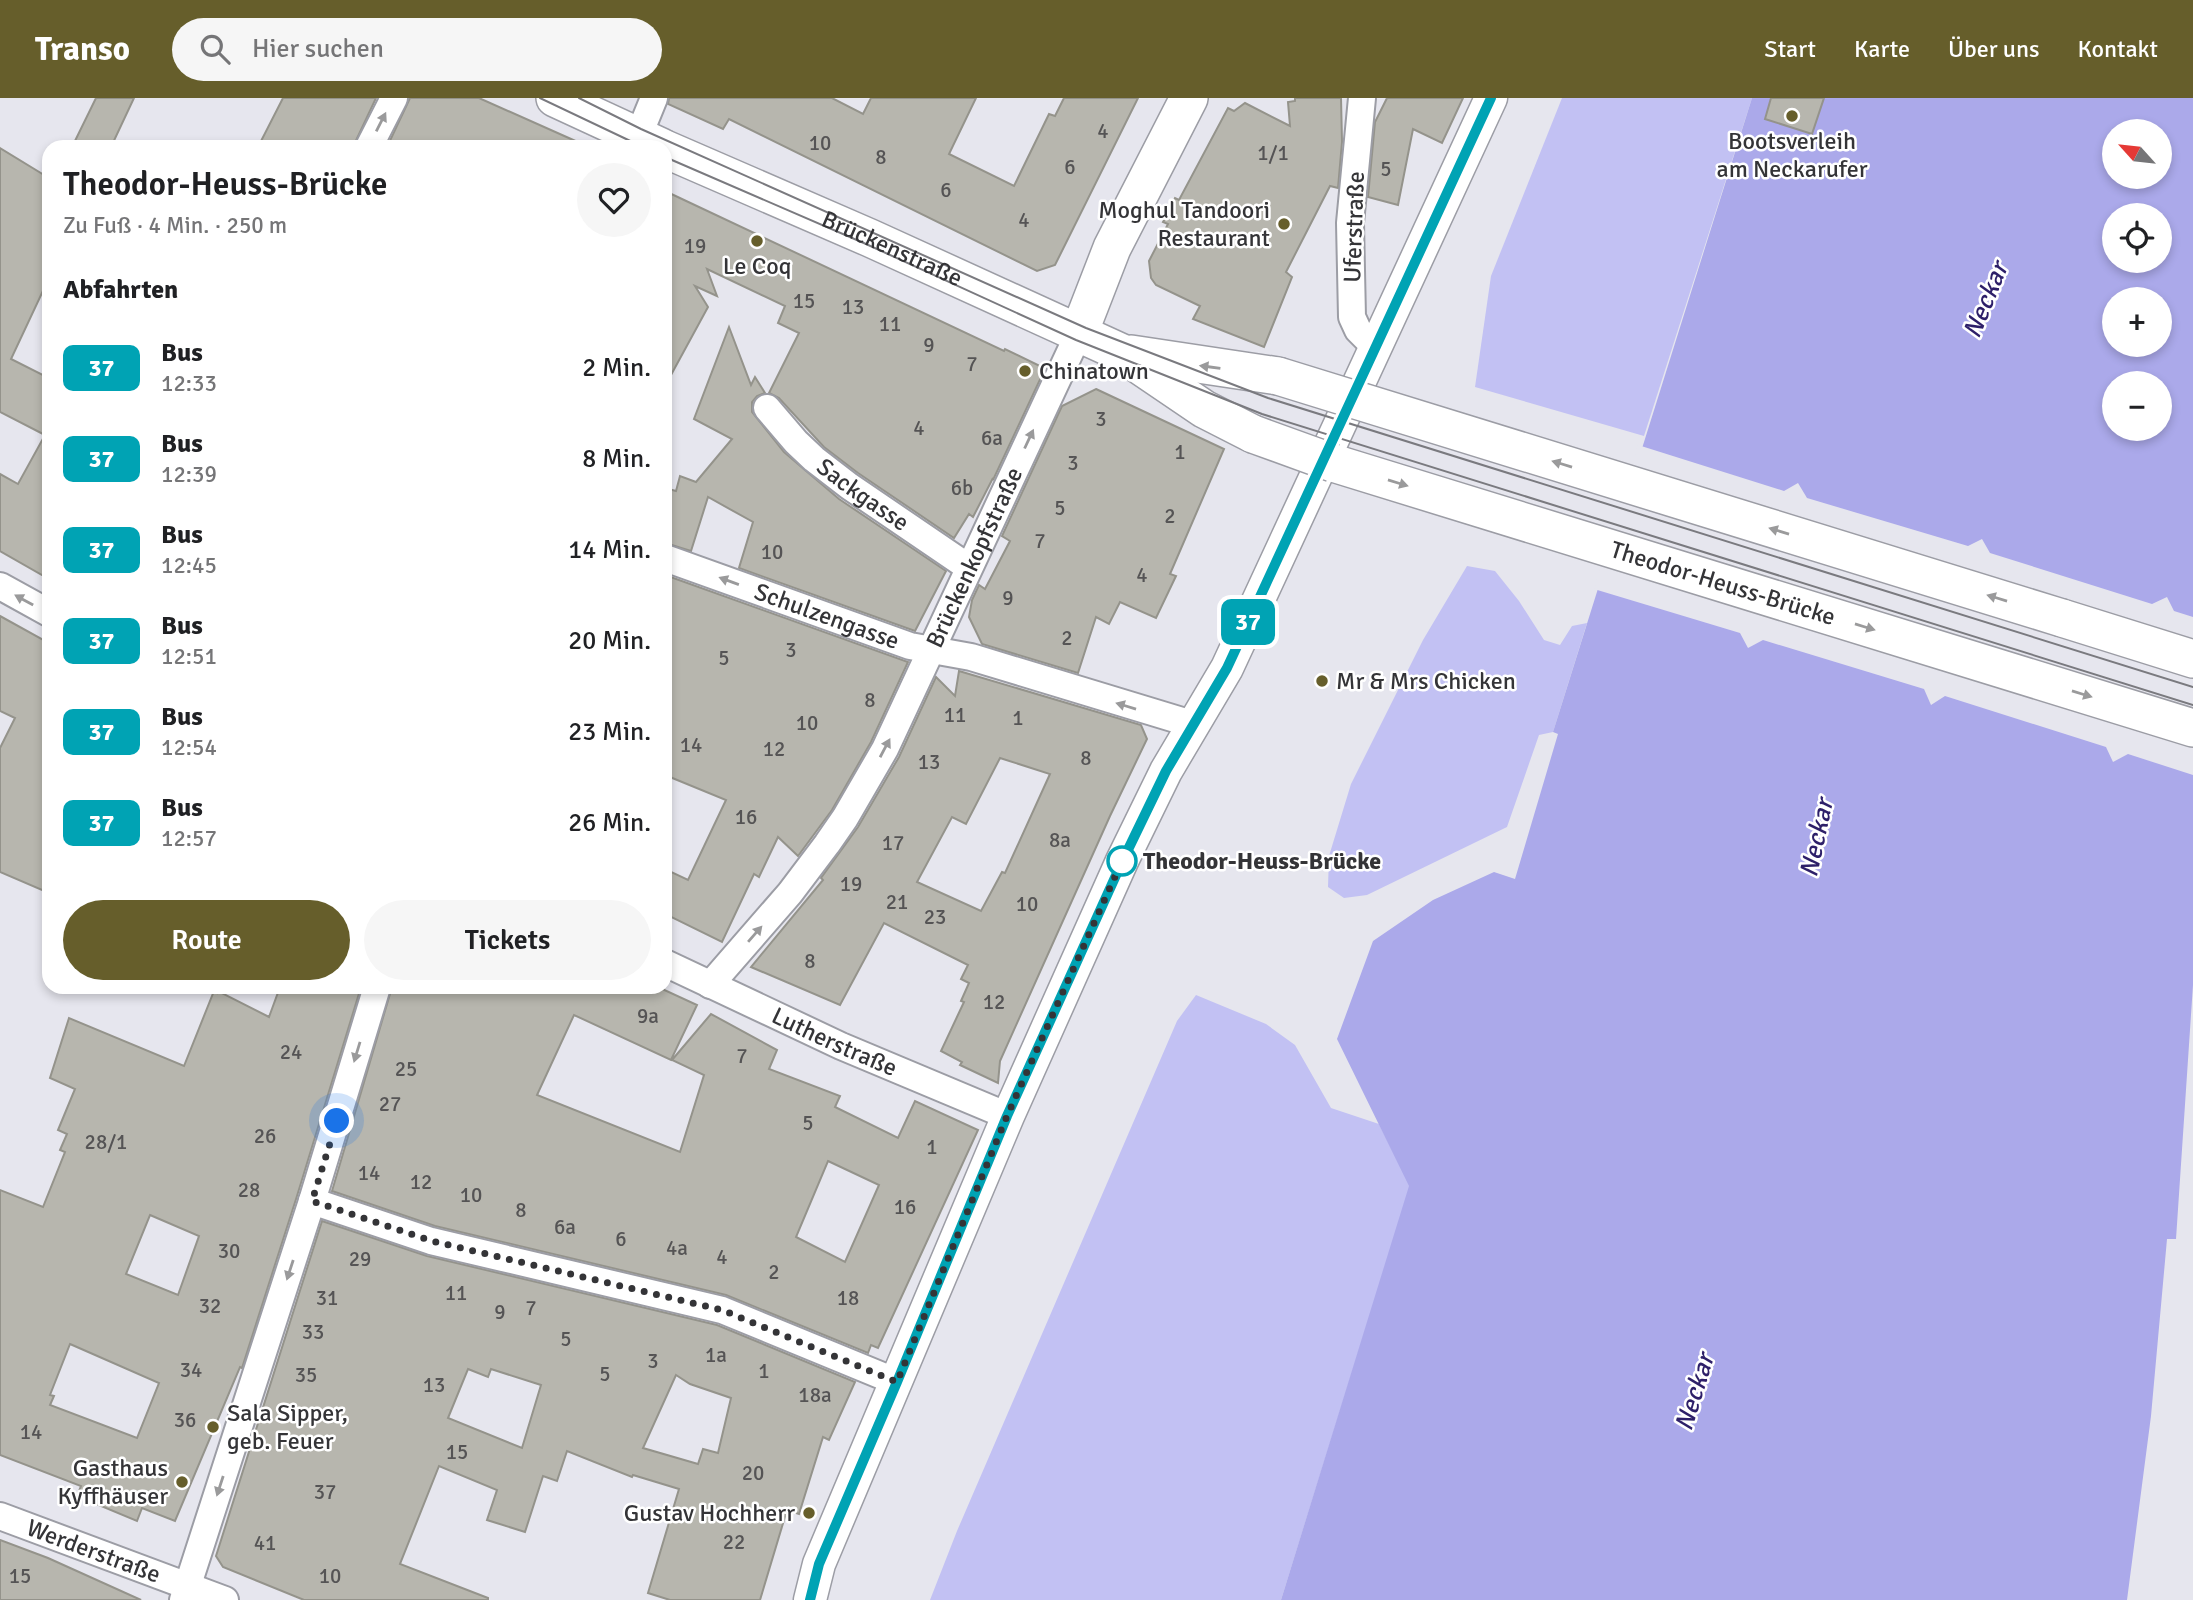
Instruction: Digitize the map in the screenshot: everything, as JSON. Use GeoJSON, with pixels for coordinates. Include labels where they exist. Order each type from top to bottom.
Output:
{"type":"FeatureCollection","features":[{"type":"Feature","properties":{"kind":"main road","name":"Brückenstraße"},"geometry":{"type":"LineString","coordinates":[[555,98],[639,140]]}},
{"type":"Feature","properties":{"kind":"main road","name":"Brückenkopfstraße"},"geometry":{"type":"LineString","coordinates":[[1079,333],[1112,248],[1189,98]]}},
{"type":"Feature","properties":{"kind":"main road","name":"Brückenstraße"},"geometry":{"type":"LineString","coordinates":[[672,155],[1120,352],[1204,409],[1253,434]]}},
{"type":"Feature","properties":{"kind":"main road","name":"Brückenstraße"},"geometry":{"type":"LineString","coordinates":[[1120,352],[1278,376],[2193,659]]}},
{"type":"Feature","properties":{"kind":"main road","name":"Theodor-Heuss-Brücke"},"geometry":{"type":"LineString","coordinates":[[1253,434],[1333,463],[2193,728]]}},
{"type":"Feature","properties":{"kind":"street"},"geometry":{"type":"LineString","coordinates":[[373,140],[394,98]]}},
{"type":"Feature","properties":{"kind":"street"},"geometry":{"type":"LineString","coordinates":[[650,140],[654,98]]}},
{"type":"Feature","properties":{"kind":"street","name":"Uferstraße"},"geometry":{"type":"LineString","coordinates":[[1362,98],[1350,223],[1352,317],[1358,330],[1376,348]]}},
{"type":"Feature","properties":{"kind":"street","name":"Uferstraße"},"geometry":{"type":"LineString","coordinates":[[810,1600],[819,1564],[1007,1116],[1122,862],[1166,771],[1227,668],[1491,98]]}},
{"type":"Feature","properties":{"kind":"street","name":"Brückenkopfstraße"},"geometry":{"type":"LineString","coordinates":[[710,985],[790,893],[845,818],[885,749],[1079,333]]}},
{"type":"Feature","properties":{"kind":"street","name":"Sackgasse"},"geometry":{"type":"LineString","coordinates":[[767,408],[814,459],[968,567]]}},
{"type":"Feature","properties":{"kind":"street","name":"Schulzengasse"},"geometry":{"type":"LineString","coordinates":[[672,561],[887,638],[971,657],[1192,724]]}},
{"type":"Feature","properties":{"kind":"street"},"geometry":{"type":"LineString","coordinates":[[0,586],[42,609]]}},
{"type":"Feature","properties":{"kind":"street","name":"Lutherstraße"},"geometry":{"type":"LineString","coordinates":[[672,966],[841,1046],[1007,1116]]}},
{"type":"Feature","properties":{"kind":"street"},"geometry":{"type":"LineString","coordinates":[[185,1592],[312,1201],[375,994]]}},
{"type":"Feature","properties":{"kind":"street"},"geometry":{"type":"LineString","coordinates":[[312,1201],[432,1241],[722,1310],[897,1382]]}},
{"type":"Feature","properties":{"kind":"street","name":"Werderstraße"},"geometry":{"type":"LineString","coordinates":[[0,1516],[185,1592],[225,1600]]}},
{"type":"Feature","properties":{"kind":"shaded area"},"geometry":{"type":"Polygon","coordinates":[[[1562,98],[1752,98],[1644,436],[1475,387],[1491,276],[1562,98]]]}},
{"type":"Feature","properties":{"kind":"shaded area"},"geometry":{"type":"Polygon","coordinates":[[[1467,566],[1495,571],[1519,601],[1544,640],[1560,645],[1572,626],[1587,623],[1553,732],[1539,735],[1507,827],[1367,895],[1344,898],[1328,887],[1329,856],[1351,784],[1423,640],[1467,566]]]}},
{"type":"Feature","properties":{"kind":"shaded area"},"geometry":{"type":"Polygon","coordinates":[[[1196,995],[1266,1024],[1295,1045],[1331,1108],[1379,1124],[1410,1186],[1281,1600],[930,1600],[957,1531],[1177,1021],[1196,995]]]}},
{"type":"Feature","properties":{"kind":"water","name":"Neckar"},"geometry":{"type":"Polygon","coordinates":[[[1752,98],[2193,98],[2193,985],[2176,1239],[2167,1239],[2151,1416],[2127,1600],[1281,1600],[1409,1186],[1337,1039],[1373,941],[1433,900],[1494,872],[1515,879],[1558,734],[1553,732],[1752,98]]]}},
{"type":"Feature","properties":{"kind":"pier"},"geometry":{"type":"Polygon","coordinates":[[[1638,445],[1784,491],[1798,483],[1807,498],[1968,546],[1982,539],[1990,553],[2152,604],[2167,597],[2174,611],[2193,617],[2193,775],[2128,754],[2113,762],[2106,747],[1945,696],[1931,705],[1924,689],[1763,640],[1748,648],[1740,633],[1594,589],[1638,445]]]}},
{"type":"Feature","properties":{"kind":"building"},"geometry":{"type":"Polygon","coordinates":[[[96,98],[134,98],[114,140],[75,140],[96,98]]]}},
{"type":"Feature","properties":{"kind":"building"},"geometry":{"type":"Polygon","coordinates":[[[283,98],[376,98],[356,140],[262,140],[283,98]]]}},
{"type":"Feature","properties":{"kind":"building"},"geometry":{"type":"Polygon","coordinates":[[[410,98],[479,98],[573,140],[390,140],[410,98]]]}},
{"type":"Feature","properties":{"kind":"building"},"geometry":{"type":"Polygon","coordinates":[[[669,98],[832,98],[863,114],[871,98],[976,98],[949,154],[1014,186],[1049,114],[1055,116],[1064,98],[1138,98],[1055,265],[1037,271],[729,119],[723,129],[668,104],[669,98]]]}},
{"type":"Feature","properties":{"kind":"building"},"geometry":{"type":"Polygon","coordinates":[[[1295,98],[1341,98],[1342,142],[1338,188],[1330,186],[1286,272],[1292,277],[1264,347],[1193,319],[1200,306],[1156,285],[1151,278],[1149,261],[1168,224],[1163,222],[1175,198],[1179,200],[1228,108],[1234,111],[1245,103],[1290,126],[1288,102],[1295,101],[1295,98]]]}},
{"type":"Feature","properties":{"kind":"building"},"geometry":{"type":"Polygon","coordinates":[[[1387,98],[1463,98],[1442,143],[1413,129],[1398,205],[1368,197],[1375,122],[1387,98]]]}},
{"type":"Feature","properties":{"kind":"building","name":"Bootsverleih am Neckarufer"},"geometry":{"type":"Polygon","coordinates":[[[1771,98],[1824,98],[1812,134],[1765,119],[1771,98]]]}},
{"type":"Feature","properties":{"kind":"building"},"geometry":{"type":"Polygon","coordinates":[[[0,148],[42,174],[42,293],[11,359],[42,374],[42,433],[0,412],[0,148]]]}},
{"type":"Feature","properties":{"kind":"building"},"geometry":{"type":"Polygon","coordinates":[[[672,194],[1004,351],[1005,349],[1042,367],[1044,371],[993,480],[973,517],[969,514],[954,538],[824,447],[779,398],[769,393],[799,333],[778,323],[785,306],[707,269],[717,296],[695,286],[708,307],[672,373],[672,194]]]}},
{"type":"Feature","properties":{"kind":"building"},"geometry":{"type":"Polygon","coordinates":[[[729,327],[751,385],[755,377],[765,393],[752,402],[752,412],[784,452],[839,499],[946,571],[915,631],[739,568],[753,522],[708,497],[691,551],[672,545],[672,490],[676,491],[680,476],[696,482],[732,439],[694,419],[729,327]]]}},
{"type":"Feature","properties":{"kind":"building"},"geometry":{"type":"Polygon","coordinates":[[[1096,389],[1224,449],[1170,574],[1176,576],[1156,618],[1120,602],[1109,624],[1096,617],[1078,673],[982,644],[969,617],[972,600],[979,585],[985,589],[1010,541],[1002,536],[1062,406],[1096,389]]]}},
{"type":"Feature","properties":{"kind":"building"},"geometry":{"type":"Polygon","coordinates":[[[42,440],[42,575],[0,551],[0,474],[18,484],[42,440]]]}},
{"type":"Feature","properties":{"kind":"building"},"geometry":{"type":"Polygon","coordinates":[[[672,578],[908,662],[871,742],[832,810],[798,856],[778,837],[759,877],[754,874],[722,942],[672,917],[672,872],[688,880],[726,800],[672,778],[672,578]]]}},
{"type":"Feature","properties":{"kind":"building"},"geometry":{"type":"Polygon","coordinates":[[[0,616],[42,639],[42,890],[0,872],[0,748],[15,718],[0,711],[0,616]]]}},
{"type":"Feature","properties":{"kind":"building"},"geometry":{"type":"Polygon","coordinates":[[[959,671],[1141,725],[1147,739],[1000,1061],[998,1083],[960,1065],[962,1062],[941,1051],[964,1002],[961,1001],[969,983],[961,979],[968,965],[884,923],[840,1005],[751,967],[823,880],[821,878],[858,827],[899,757],[936,677],[955,696],[959,671]],[[1000,758],[966,824],[952,817],[917,882],[981,911],[1002,872],[1005,873],[1050,774],[1000,758]]]}},
{"type":"Feature","properties":{"kind":"building"},"geometry":{"type":"Polygon","coordinates":[[[672,993],[697,1005],[671,1060],[574,1015],[537,1095],[680,1152],[704,1075],[672,1060],[711,1014],[777,1050],[769,1069],[840,1096],[835,1107],[898,1138],[915,1101],[978,1130],[878,1348],[871,1345],[868,1353],[726,1295],[435,1226],[332,1191],[390,994],[672,993]],[[828,1161],[796,1237],[845,1262],[879,1185],[828,1161]]]}},
{"type":"Feature","properties":{"kind":"building"},"geometry":{"type":"Polygon","coordinates":[[[213,994],[224,994],[269,1017],[277,994],[359,994],[242,1368],[240,1367],[175,1521],[142,1508],[137,1521],[77,1496],[81,1486],[0,1455],[0,1190],[43,1207],[65,1152],[60,1150],[67,1134],[58,1130],[75,1089],[50,1078],[69,1018],[184,1066],[213,994]],[[150,1215],[126,1274],[178,1295],[199,1236],[150,1215]],[[70,1344],[50,1395],[54,1396],[50,1405],[137,1438],[159,1383],[70,1344]]]}},
{"type":"Feature","properties":{"kind":"building"},"geometry":{"type":"Polygon","coordinates":[[[322,1221],[427,1256],[717,1325],[855,1382],[829,1440],[823,1437],[799,1514],[787,1510],[760,1600],[670,1600],[648,1593],[679,1489],[633,1475],[632,1477],[567,1451],[557,1481],[543,1476],[525,1532],[487,1520],[497,1490],[439,1466],[400,1564],[488,1600],[304,1600],[223,1567],[216,1556],[322,1221]],[[468,1369],[448,1418],[522,1448],[541,1385],[491,1369],[488,1377],[468,1369]],[[676,1375],[643,1448],[698,1464],[703,1449],[718,1453],[731,1398],[690,1384],[676,1375]]]}},
{"type":"Feature","properties":{"kind":"building"},"geometry":{"type":"Polygon","coordinates":[[[0,1540],[48,1558],[141,1600],[0,1600],[0,1540]]]}},
{"type":"Feature","properties":{"kind":"tram line"},"geometry":{"type":"LineString","coordinates":[[540,98],[628,140]]}},
{"type":"Feature","properties":{"kind":"tram line"},"geometry":{"type":"LineString","coordinates":[[579,98],[666,140]]}},
{"type":"Feature","properties":{"kind":"tram line"},"geometry":{"type":"LineString","coordinates":[[672,143],[1086,328],[1268,398],[2193,687]]}},
{"type":"Feature","properties":{"kind":"tram line"},"geometry":{"type":"LineString","coordinates":[[672,160],[866,244],[1076,340],[1262,414],[2193,705]]}},
{"type":"Feature","properties":{"kind":"bus line","name":"37"},"geometry":{"type":"LineString","coordinates":[[810,1600],[819,1564],[960,1227],[1122,862],[1180,744],[1227,668],[1491,98]]}},
{"type":"Feature","properties":{"kind":"place","name":"Bootsverleih am Neckarufer"},"geometry":{"type":"Point","coordinates":[1792,116]}},
{"type":"Feature","properties":{"kind":"place","name":"Moghul Tandoori Restaurant"},"geometry":{"type":"Point","coordinates":[1284,224]}},
{"type":"Feature","properties":{"kind":"place","name":"Le Coq"},"geometry":{"type":"Point","coordinates":[757,241]}},
{"type":"Feature","properties":{"kind":"place","name":"Chinatown"},"geometry":{"type":"Point","coordinates":[1025,371]}},
{"type":"Feature","properties":{"kind":"place","name":"Mr & Mrs Chicken"},"geometry":{"type":"Point","coordinates":[1322,681]}},
{"type":"Feature","properties":{"kind":"place","name":"Theodor-Heuss-Brücke"},"geometry":{"type":"Point","coordinates":[1122,861]}},
{"type":"Feature","properties":{"kind":"place","name":"Sala Sipper, geb. Feuer"},"geometry":{"type":"Point","coordinates":[213,1427]}},
{"type":"Feature","properties":{"kind":"place","name":"Gasthaus Kyffhäuser"},"geometry":{"type":"Point","coordinates":[182,1482]}},
{"type":"Feature","properties":{"kind":"place","name":"Gustav Hochherr"},"geometry":{"type":"Point","coordinates":[809,1513]}},
{"type":"Feature","properties":{"kind":"route"},"geometry":{"type":"LineString","coordinates":[[337,1121],[312,1201],[432,1241],[722,1310],[897,1382],[1007,1116],[1122,861]]}}]}
